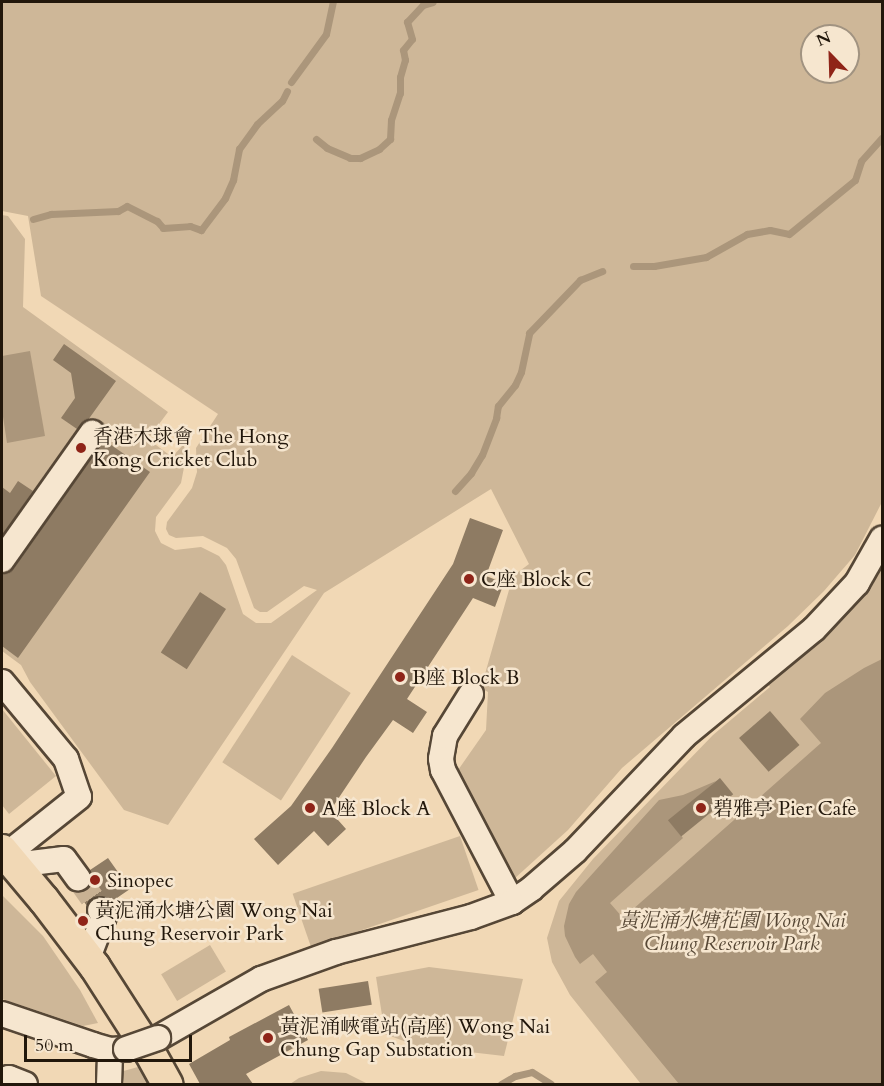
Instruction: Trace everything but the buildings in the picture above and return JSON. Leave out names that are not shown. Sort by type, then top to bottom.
[{"type":"main road","points":[[7,857],[88,958],[149,1051],[167,1084]]},
{"type":"street","points":[[2,560],[92,433]]},
{"type":"street","points":[[2,1014],[118,1049],[158,1038],[261,979],[314,958],[431,929],[509,896],[563,864],[684,736],[814,629],[857,582],[882,539]]},
{"type":"street","points":[[2,682],[66,759],[79,797],[7,857]]},
{"type":"street","points":[[471,694],[442,743],[441,759],[448,779],[509,896]]},
{"type":"street","points":[[7,857],[64,859],[78,878]]},
{"type":"street","points":[[88,958],[104,916],[100,910]]},
{"type":"street","points":[[108,1084],[118,1049]]},
{"type":"street","points":[[2,1080],[9,1078],[24,1084]]},
{"type":"green space","points":[[2,2],[882,2],[882,502],[855,555],[824,591],[788,626],[622,768],[568,830],[514,879],[456,773],[486,730],[488,692],[481,688],[513,576],[529,564],[491,489],[324,593],[168,825],[124,810],[30,682],[21,665],[2,651],[2,215],[8,216],[25,239],[23,307],[168,412],[148,439],[172,457],[184,444],[186,457],[181,483],[156,517],[155,531],[161,543],[175,550],[201,547],[219,556],[226,565],[243,614],[256,623],[271,623],[317,590],[304,586],[267,612],[260,612],[254,608],[236,559],[227,548],[203,536],[176,538],[169,535],[166,529],[167,522],[192,488],[197,472],[196,448],[218,414],[41,296],[28,216],[2,211]]},
{"type":"green space","name":"黃泥涌水塘花園 Wong Nai Chung Reservoir Park","points":[[882,549],[882,1084],[641,1084],[570,995],[552,962],[547,938],[559,901],[593,859],[713,735],[770,687],[762,677]]},
{"type":"green space","points":[[292,655],[351,693],[281,800],[222,762]]},
{"type":"green space","points":[[2,709],[56,776],[9,814],[2,805]]},
{"type":"green space","points":[[460,836],[479,890],[311,948],[293,894]]},
{"type":"green space","points":[[2,895],[43,936],[80,990],[98,1023],[83,1026],[2,999]]},
{"type":"green space","points":[[210,945],[226,972],[177,1001],[161,974]]},
{"type":"green space","points":[[429,967],[523,979],[504,1056],[417,1046],[385,1034],[376,977]]},
{"type":"green space","points":[[145,1065],[154,1084],[117,1084],[120,1072]]},
{"type":"green space","points":[[321,1071],[346,1073],[368,1084],[290,1084],[299,1078]]},
{"type":"shaded area","points":[[30,351],[45,436],[7,443],[2,410],[2,356]]},
{"type":"shaded area","name":"黃泥涌水塘花園 Wong Nai Chung Reservoir Park","points":[[882,659],[882,1084],[679,1084],[595,982],[607,972],[593,954],[580,964],[575,957],[565,936],[564,926],[569,904],[576,892],[659,800],[683,795],[716,781],[670,822],[683,838],[610,903],[623,918],[821,743],[800,719],[825,693]]},
{"type":"waterway","points":[[291,82],[326,34],[333,2]]},
{"type":"waterway","points":[[316,139],[327,148],[350,158],[360,158],[379,149],[390,139],[391,120],[400,93],[400,77],[405,60],[403,50],[412,39],[407,22],[423,5],[433,2]]},
{"type":"waterway","points":[[33,219],[51,214],[118,211],[127,206],[157,221],[163,228],[190,226],[201,230],[225,198],[233,180],[239,149],[257,124],[282,101],[287,91]]},
{"type":"waterway","points":[[633,266],[654,266],[706,257],[747,234],[770,230],[789,234],[855,180],[861,161],[882,138]]},
{"type":"waterway","points":[[455,491],[471,473],[482,455],[496,418],[498,406],[515,385],[521,372],[529,333],[580,280],[602,271]]},
{"type":"waterway","points":[[501,1084],[515,1076],[532,1072],[551,1084]]},
{"type":"tunnel","points":[[78,878],[100,910]]},
{"type":"place","name":"香港木球會 The Hong Kong Cricket Club","points":[[81,448]]},
{"type":"place","name":"C座 Block C","points":[[469,579]]},
{"type":"place","name":"B座 Block B","points":[[400,677]]},
{"type":"place","name":"A座 Block A","points":[[310,808]]},
{"type":"place","name":"碧雅亭 Pier Cafe","points":[[701,808]]},
{"type":"place","name":"Sinopec","points":[[95,880]]},
{"type":"place","name":"黃泥涌水塘公園 Wong Nai Chung Reservoir Park","points":[[83,921]]},
{"type":"place","name":"黃泥涌峽電站(高座) Wong Nai Chung Gap Substation","points":[[268,1038]]}]
